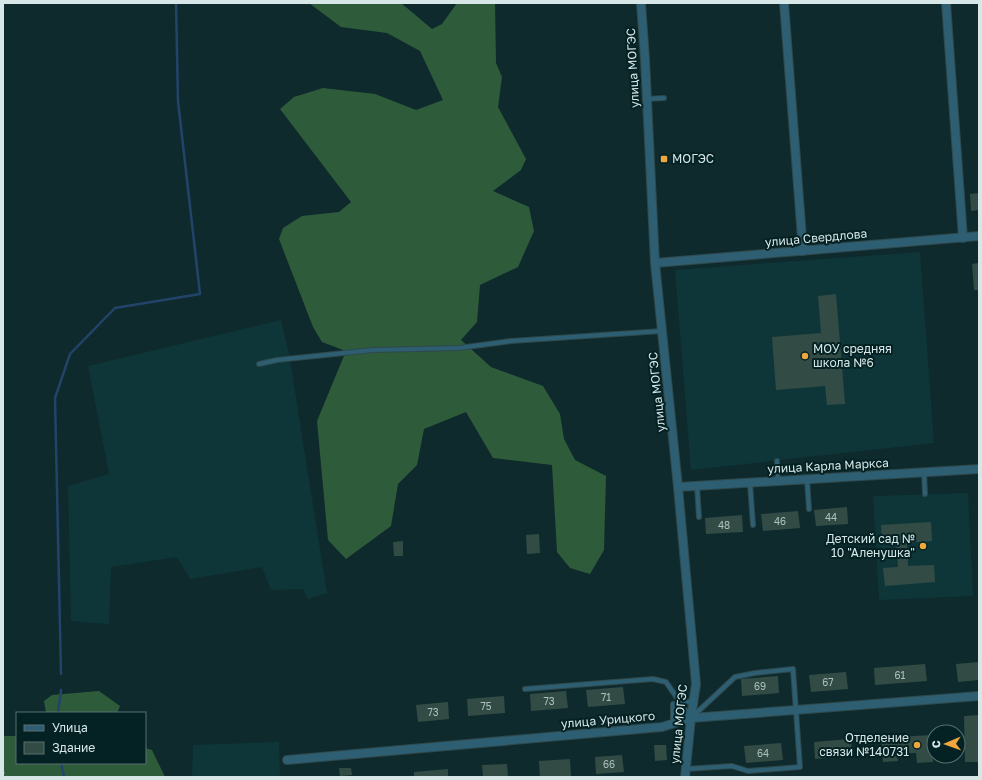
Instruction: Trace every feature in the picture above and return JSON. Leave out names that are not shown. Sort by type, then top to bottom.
[{"type":"street","name":"улица МОГЭС","points":[[641,3],[655,263],[696,684],[685,773]]},
{"type":"street","points":[[784,3],[803,251]]},
{"type":"street","points":[[946,3],[963,238]]},
{"type":"street","name":"улица Свердлова","points":[[655,263],[979,236]]},
{"type":"street","name":"улица Карла Маркса","points":[[678,487],[979,469]]},
{"type":"street","name":"улица Урицкого","points":[[287,760],[654,727],[691,718],[979,696]]},
{"type":"lane","points":[[647,100],[664,98]]},
{"type":"lane","points":[[259,364],[277,360],[373,350],[459,348],[510,341],[662,331]]},
{"type":"lane","points":[[777,461],[778,481]]},
{"type":"lane","points":[[924,472],[925,494]]},
{"type":"lane","points":[[808,479],[809,510]]},
{"type":"lane","points":[[750,483],[753,525]]},
{"type":"lane","points":[[697,486],[699,517]]},
{"type":"lane","points":[[525,689],[653,679],[666,682],[691,718],[735,677],[755,673],[793,669],[800,767],[748,771],[732,766],[685,773]]},
{"type":"lane","points":[[674,723],[673,704],[693,701]]},
{"type":"path","points":[[3,770],[7,777]]},
{"type":"shaded area","name":"МОУ средняя школа №6","points":[[920,252],[934,443],[691,470],[675,270]]},
{"type":"shaded area","points":[[281,320],[289,354],[327,593],[308,599],[303,589],[271,590],[262,567],[190,579],[177,557],[111,567],[109,624],[71,621],[68,486],[109,474],[88,366]]},
{"type":"shaded area","name":"Детский сад № 10 \"Аленушка\"","points":[[968,493],[973,596],[879,600],[873,496]]},
{"type":"shaded area","points":[[279,742],[280,777],[192,777],[193,745]]},
{"type":"green space","points":[[309,3],[401,3],[432,29],[442,24],[457,3],[495,3],[496,63],[502,77],[498,107],[526,159],[521,170],[493,191],[529,207],[534,231],[518,267],[480,285],[477,322],[461,340],[491,367],[543,386],[560,414],[564,439],[575,460],[606,476],[604,550],[590,574],[570,568],[557,552],[552,465],[493,458],[466,412],[424,429],[417,465],[398,484],[391,526],[346,559],[328,540],[317,421],[346,351],[322,342],[313,327],[279,239],[283,228],[302,216],[339,212],[351,202],[280,109],[294,97],[323,88],[375,94],[416,110],[443,100],[420,51],[387,33],[341,27]]},
{"type":"green space","points":[[99,691],[120,706],[117,712],[46,712],[44,701],[52,695]]},
{"type":"green space","points":[[3,736],[16,736],[16,764],[146,764],[146,748],[152,750],[165,777],[3,777]]},
{"type":"building","points":[[979,193],[979,210],[971,211],[970,194]]},
{"type":"building","points":[[979,263],[979,290],[974,290],[972,264]]},
{"type":"building","points":[[836,294],[845,404],[827,405],[825,386],[776,390],[772,337],[821,333],[818,296]]},
{"type":"building","points":[[847,507],[848,524],[816,526],[814,510]]},
{"type":"building","points":[[798,511],[800,528],[763,531],[761,514]]},
{"type":"building","points":[[742,515],[743,532],[706,534],[705,518]]},
{"type":"building","points":[[931,522],[932,541],[907,543],[908,566],[934,565],[935,582],[885,586],[883,568],[898,567],[896,543],[882,544],[881,525]]},
{"type":"building","points":[[539,534],[540,553],[527,554],[526,535]]},
{"type":"building","points":[[403,541],[403,556],[394,556],[393,542]]},
{"type":"building","points":[[979,662],[979,680],[958,682],[956,664]]},
{"type":"building","points":[[925,664],[927,681],[875,685],[874,668]]},
{"type":"building","points":[[846,672],[848,689],[811,692],[809,675]]},
{"type":"building","points":[[778,676],[779,693],[742,696],[741,679]]},
{"type":"building","points":[[623,687],[625,704],[588,707],[586,690]]},
{"type":"building","points":[[566,691],[568,708],[531,711],[530,694]]},
{"type":"building","points":[[504,696],[505,713],[468,716],[467,699]]},
{"type":"building","points":[[448,702],[449,719],[418,722],[416,705]]},
{"type":"building","points":[[979,715],[979,762],[966,762],[966,724],[964,724],[964,716]]},
{"type":"building","points":[[926,735],[926,762],[917,763],[916,753],[897,754],[898,761],[883,762],[881,738]]},
{"type":"building","points":[[851,739],[852,756],[815,759],[814,742]]},
{"type":"building","points":[[781,743],[783,760],[746,763],[744,746]]},
{"type":"building","points":[[654,745],[666,745],[667,760],[655,761]]},
{"type":"building","points":[[622,755],[624,772],[596,774],[595,757]]},
{"type":"building","points":[[570,759],[571,776],[540,777],[539,761]]},
{"type":"building","points":[[507,764],[508,777],[483,777],[482,765]]},
{"type":"building","points":[[339,768],[351,768],[352,775],[340,776]]},
{"type":"building","points":[[448,769],[448,777],[414,777],[414,772]]},
{"type":"waterway","points":[[61,674],[55,398],[70,354],[115,308],[200,294],[178,101],[176,3]]},
{"type":"waterway","points":[[58,712],[61,690]]},
{"type":"waterway","points":[[61,764],[64,777]]},
{"type":"place","name":"МОГЭС","points":[[664,159]]},
{"type":"place","name":"МОУ средняя школа №6","points":[[805,356]]},
{"type":"place","name":"Детский сад № 10 \"Аленушка\"","points":[[923,546]]},
{"type":"place","name":"Отделение связи №140731","points":[[917,745]]}]
